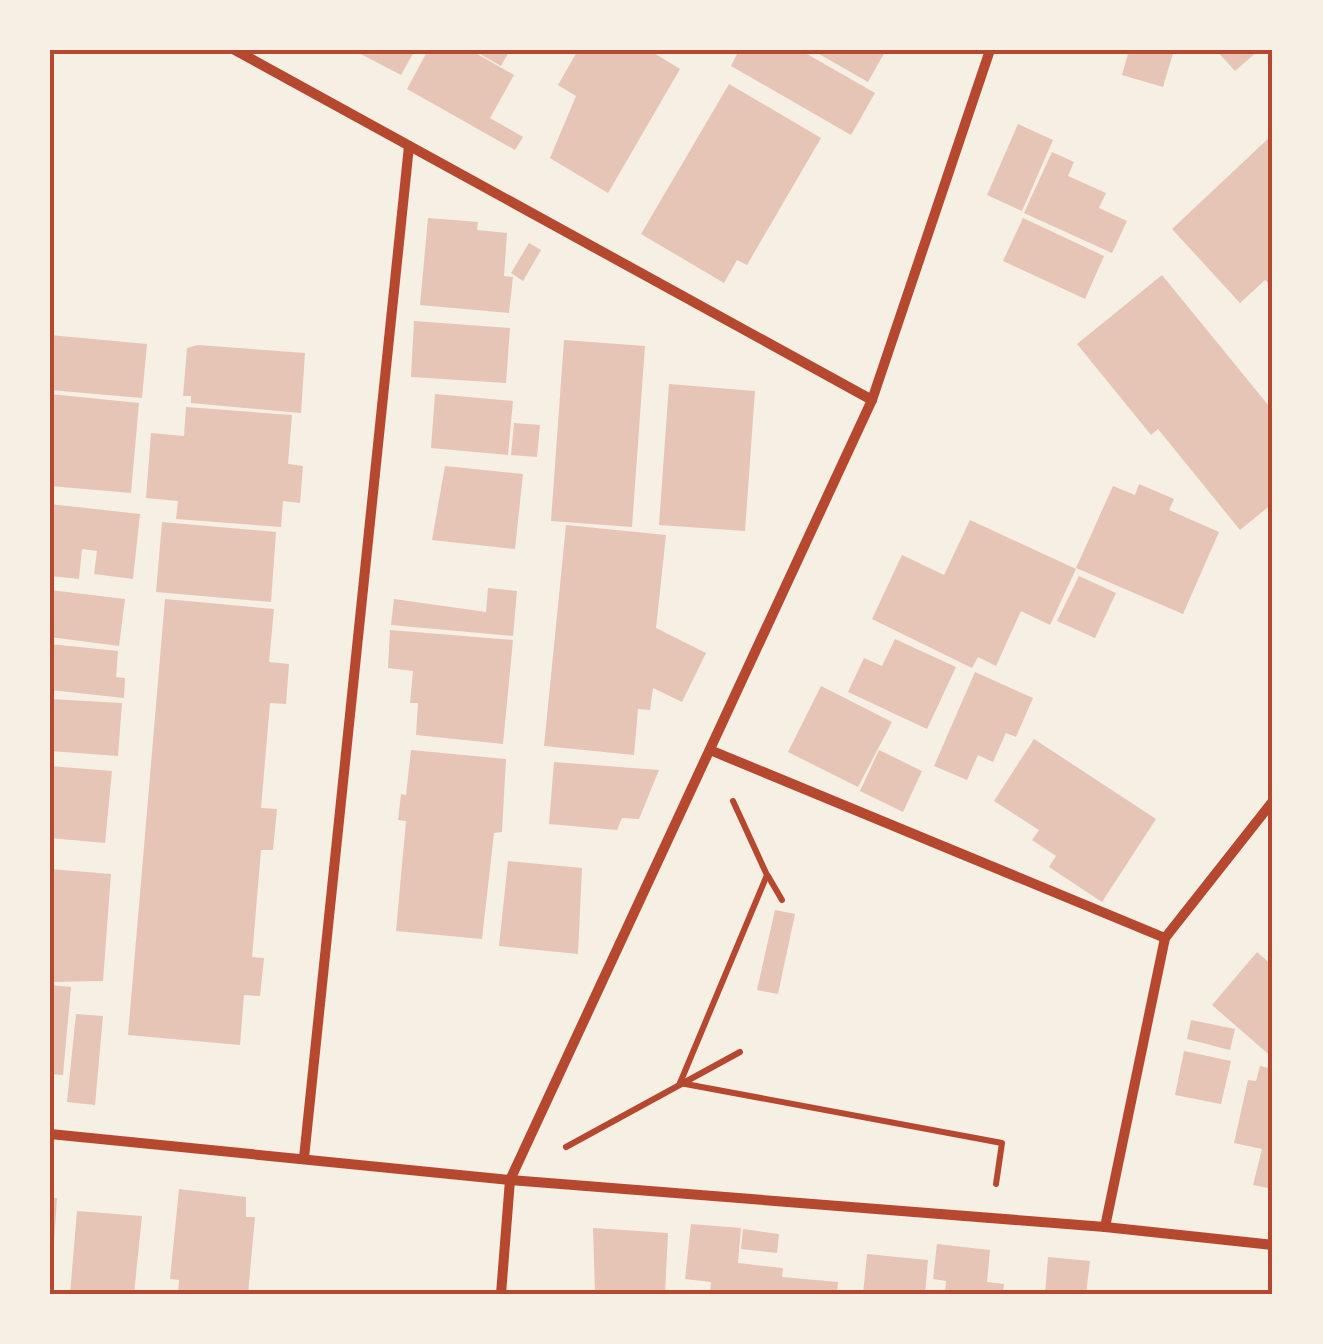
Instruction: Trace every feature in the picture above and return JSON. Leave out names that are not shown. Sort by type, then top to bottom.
[{"type":"street","points":[[235,50],[872,400]]},
{"type":"street","points":[[501,1294],[510,1179],[872,400],[990,50]]},
{"type":"street","points":[[304,1158],[409,146]]},
{"type":"street","points":[[710,750],[1165,938]]},
{"type":"street","points":[[1105,1227],[1165,938],[1273,800]]},
{"type":"street","points":[[50,1134],[510,1179],[1105,1227],[1273,1245]]},
{"type":"path","points":[[710,750],[782,900]]},
{"type":"path","points":[[680,1083],[767,875]]},
{"type":"path","points":[[510,1179],[740,1052]]},
{"type":"path","points":[[680,1083],[1002,1142],[992,1218]]},
{"type":"building","points":[[353,50],[415,50],[401,75]]},
{"type":"building","points":[[428,50],[470,50],[514,75],[490,118],[523,137],[515,150],[407,89]]},
{"type":"building","points":[[473,50],[510,50],[501,66]]},
{"type":"building","points":[[578,50],[649,50],[680,69],[608,193],[550,158],[576,96],[558,85]]},
{"type":"building","points":[[739,50],[800,50],[875,93],[851,135],[731,66]]},
{"type":"building","points":[[812,50],[886,50],[868,82]]},
{"type":"building","points":[[1119,50],[1174,50],[1163,87],[1122,75],[1128,54]]},
{"type":"building","points":[[1216,50],[1259,50],[1235,71]]},
{"type":"building","points":[[729,84],[821,138],[747,265],[737,260],[724,283],[641,234]]},
{"type":"building","points":[[1018,124],[1053,140],[1022,211],[987,195]]},
{"type":"building","points":[[1273,134],[1273,288],[1265,280],[1240,303],[1172,229]]},
{"type":"building","points":[[1052,152],[1074,162],[1068,176],[1106,193],[1099,208],[1127,221],[1112,253],[1024,213]]},
{"type":"building","points":[[428,218],[478,222],[477,230],[507,233],[504,276],[513,277],[509,313],[420,305]]},
{"type":"building","points":[[1023,218],[1104,256],[1085,299],[1003,261]]},
{"type":"building","points":[[529,243],[541,250],[523,281],[511,273]]},
{"type":"building","points":[[1162,275],[1273,411],[1273,503],[1240,530],[1158,429],[1151,435],[1077,344]]},
{"type":"building","points":[[414,321],[510,328],[506,383],[411,377]]},
{"type":"building","points":[[50,335],[147,344],[142,398],[50,390]]},
{"type":"building","points":[[564,340],[645,346],[632,527],[551,521]]},
{"type":"building","points":[[198,345],[305,353],[301,413],[191,403],[191,396],[183,396],[187,348]]},
{"type":"building","points":[[669,384],[755,391],[745,531],[659,525]]},
{"type":"building","points":[[50,394],[139,403],[131,493],[50,486]]},
{"type":"building","points":[[435,394],[513,401],[508,455],[431,448]]},
{"type":"building","points":[[186,407],[292,415],[288,464],[303,466],[300,503],[283,501],[281,527],[176,519],[178,501],[146,498],[151,433],[184,436]]},
{"type":"building","points":[[514,423],[540,425],[537,457],[511,455]]},
{"type":"building","points":[[445,466],[523,474],[515,549],[432,540]]},
{"type":"building","points":[[1139,484],[1174,499],[1169,510],[1219,532],[1183,614],[1076,568],[1113,486],[1135,495]]},
{"type":"building","points":[[50,504],[140,514],[133,579],[94,574],[97,551],[82,549],[79,579],[50,576]]},
{"type":"building","points":[[970,520],[1076,569],[1050,625],[1021,611],[996,666],[978,657],[972,668],[872,619],[902,555],[944,575]]},
{"type":"building","points":[[162,522],[276,532],[271,602],[156,592]]},
{"type":"building","points":[[566,525],[666,535],[656,628],[706,653],[682,702],[653,688],[650,710],[638,709],[634,755],[544,746]]},
{"type":"building","points":[[1079,576],[1116,593],[1095,638],[1057,621]]},
{"type":"building","points":[[488,588],[517,591],[513,636],[391,625],[394,599],[486,612]]},
{"type":"building","points":[[50,590],[125,599],[119,646],[50,637]]},
{"type":"building","points":[[165,599],[274,609],[269,662],[289,664],[286,704],[270,703],[261,808],[277,809],[273,850],[261,850],[252,957],[264,958],[260,996],[244,995],[240,1045],[128,1035]]},
{"type":"building","points":[[390,630],[513,640],[503,744],[416,735],[418,703],[410,703],[413,671],[388,668]]},
{"type":"building","points":[[895,639],[956,667],[927,729],[848,692],[864,658],[882,666]]},
{"type":"building","points":[[50,644],[118,651],[116,677],[125,678],[124,698],[50,690]]},
{"type":"building","points":[[975,672],[1033,698],[1016,737],[1006,733],[993,762],[978,755],[967,780],[934,766]]},
{"type":"building","points":[[821,686],[892,722],[858,787],[788,752]]},
{"type":"building","points":[[50,699],[122,703],[118,756],[50,751]]},
{"type":"building","points":[[1034,739],[1156,819],[1102,902],[1049,867],[1056,856],[1032,840],[1039,830],[994,801]]},
{"type":"building","points":[[411,750],[506,759],[502,832],[494,833],[482,939],[396,931],[406,821],[398,820],[401,794],[406,795]]},
{"type":"building","points":[[879,750],[922,771],[903,812],[860,791]]},
{"type":"building","points":[[554,762],[659,770],[639,819],[622,818],[617,830],[549,824]]},
{"type":"building","points":[[50,766],[112,771],[105,843],[50,838]]},
{"type":"building","points":[[508,861],[582,868],[578,954],[499,946]]},
{"type":"building","points":[[50,869],[111,874],[103,981],[50,982]]},
{"type":"building","points":[[775,910],[795,914],[778,994],[757,990]]},
{"type":"building","points":[[1257,952],[1273,966],[1273,1058],[1212,1005]]},
{"type":"building","points":[[50,985],[71,987],[63,1075],[50,1074]]},
{"type":"building","points":[[76,1014],[103,1016],[95,1105],[67,1102]]},
{"type":"building","points":[[1191,1020],[1235,1029],[1230,1050],[1187,1039]]},
{"type":"building","points":[[1184,1051],[1231,1061],[1221,1104],[1175,1095]]},
{"type":"building","points":[[1260,1066],[1273,1069],[1273,1189],[1253,1185],[1262,1149],[1234,1143],[1248,1080],[1256,1081]]},
{"type":"building","points":[[179,1189],[246,1197],[246,1217],[255,1217],[248,1294],[178,1294],[179,1280],[170,1279]]},
{"type":"building","points":[[50,1198],[57,1198],[53,1258],[50,1258]]},
{"type":"building","points":[[77,1211],[142,1216],[134,1294],[70,1294]]},
{"type":"building","points":[[691,1224],[741,1228],[738,1263],[783,1268],[782,1277],[838,1282],[837,1294],[710,1294],[711,1282],[685,1279]]},
{"type":"building","points":[[593,1228],[668,1233],[665,1294],[595,1294]]},
{"type":"building","points":[[743,1229],[779,1234],[777,1253],[741,1249]]},
{"type":"building","points":[[937,1244],[990,1250],[987,1282],[1004,1284],[1003,1294],[945,1294],[946,1281],[933,1279]]},
{"type":"building","points":[[867,1254],[928,1260],[925,1294],[863,1294]]},
{"type":"building","points":[[1048,1257],[1090,1261],[1086,1294],[1045,1294]]}]
